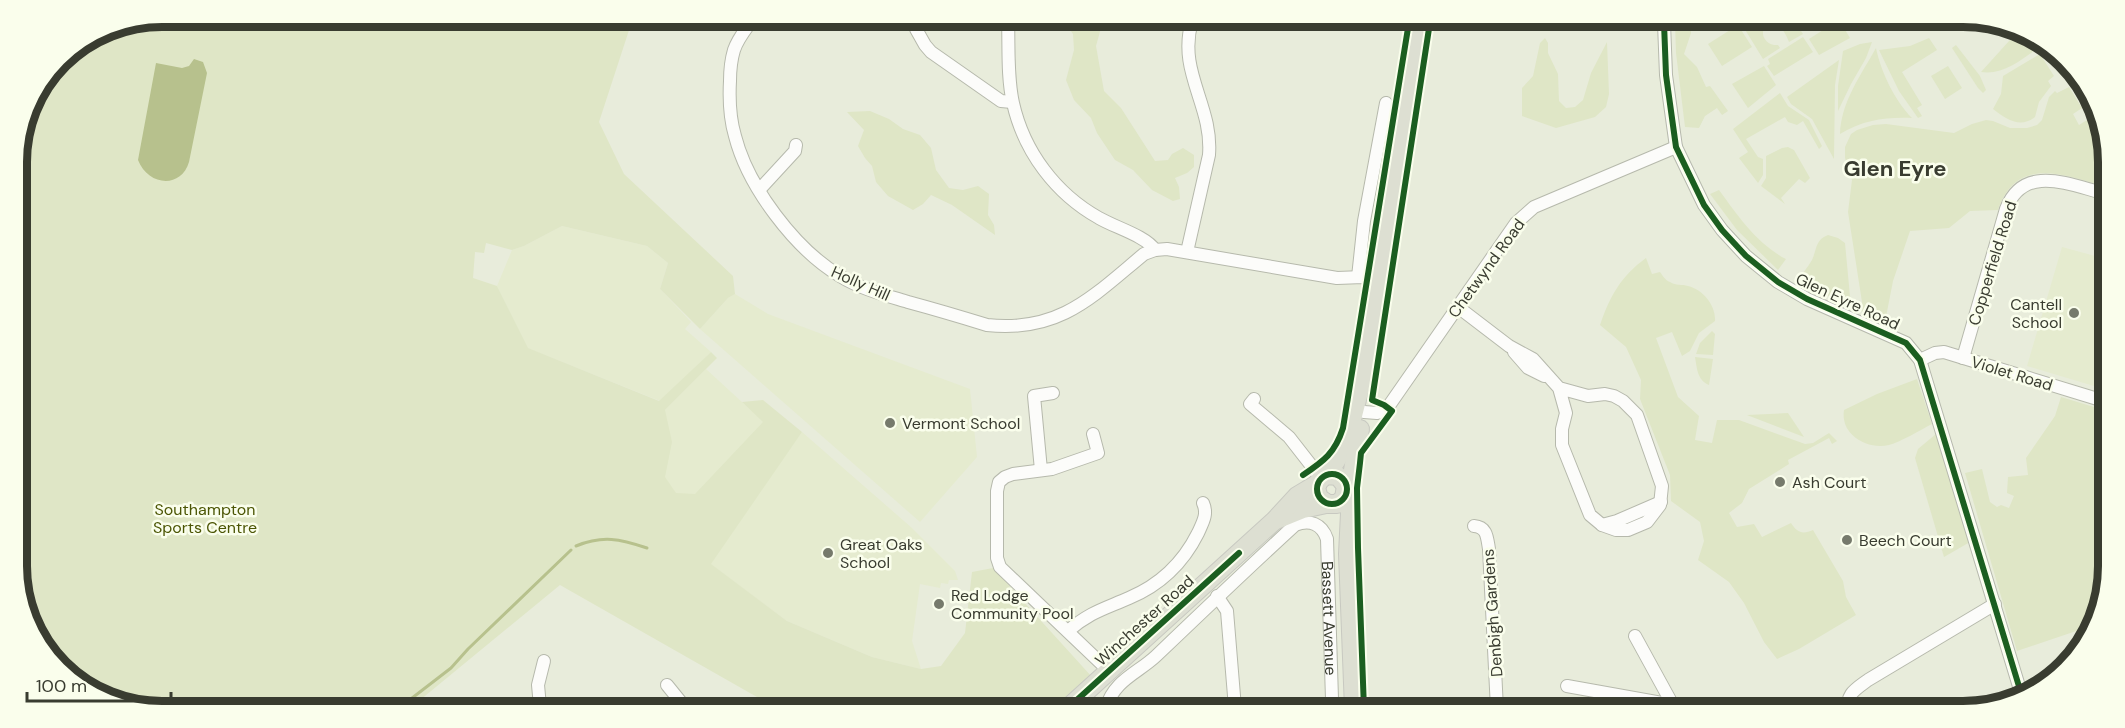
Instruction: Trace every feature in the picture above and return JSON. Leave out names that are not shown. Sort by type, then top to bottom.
[{"type":"main road","name":"Bassett Avenue","points":[[1321,479],[1346,443],[1365,364],[1418,27]]},
{"type":"main road","name":"Bassett Avenue","points":[[1354,701],[1348,554],[1350,513],[1347,492],[1351,482],[1364,412],[1365,364]]},
{"type":"main road","points":[[1334,474],[1342,478],[1347,492],[1337,504],[1327,504],[1318,498],[1321,479],[1334,474]]},
{"type":"main road","name":"Winchester Road","points":[[1075,701],[1274,521],[1297,496],[1321,479]]},
{"type":"main road","name":"Bassett Avenue","points":[[1327,504],[1336,520],[1348,554]]},
{"type":"main road","name":"Winchester Road","points":[[1274,521],[1303,509],[1327,504]]},
{"type":"street","name":"Holly Hill","points":[[747,27],[733,52],[730,69],[730,100],[734,134],[739,150],[774,213],[791,234],[824,266],[841,277],[875,292],[987,325],[1001,326],[1053,319],[1069,312],[1085,303],[1144,254],[1155,250]]},
{"type":"street","points":[[1008,27],[1012,102],[1019,124],[1038,162],[1064,194],[1099,218],[1149,243],[1155,250],[1187,252],[1337,278],[1378,279]]},
{"type":"street","points":[[1187,252],[1209,155],[1210,141],[1208,122],[1189,62],[1188,48],[1191,27]]},
{"type":"street","name":"Glen Eyre Road","points":[[1664,27],[1666,75],[1676,147],[1704,205],[1722,230],[1746,256],[1778,282],[1792,291],[1906,343],[1920,360],[2020,689]]},
{"type":"street","points":[[916,29],[931,52],[1000,101],[1012,102]]},
{"type":"street","points":[[1358,277],[1364,221],[1386,103]]},
{"type":"street","points":[[760,189],[795,151],[796,145]]},
{"type":"street","name":"Chetwynd Road","points":[[1364,412],[1377,413],[1386,410],[1524,214],[1534,207],[1676,147]]},
{"type":"street","name":"Copperfield Road","points":[[1963,358],[2010,199],[2025,185],[2045,179],[2098,192]]},
{"type":"street","points":[[1458,307],[1509,346],[1533,359],[1559,388],[1588,396],[1605,394],[1623,401],[1637,415],[1661,478],[1661,502],[1602,525],[1590,515],[1562,445],[1562,429],[1566,413],[1559,388]]},
{"type":"street","name":"Violet Road","points":[[1920,360],[1939,352],[2098,399]]},
{"type":"street","points":[[1041,471],[1034,396],[1053,393]]},
{"type":"street","points":[[1566,413],[1588,396]]},
{"type":"street","points":[[1250,404],[1289,438],[1321,479]]},
{"type":"street","points":[[1093,434],[1098,453],[1052,469],[1013,474],[999,482],[997,558],[1000,567],[1108,670]]},
{"type":"street","points":[[1068,631],[1084,617],[1131,598],[1148,588],[1177,566],[1190,548],[1206,515],[1203,503]]},
{"type":"street","name":"Winchester Road","points":[[1109,701],[1113,692],[1128,675],[1148,663],[1295,525],[1302,522],[1314,523]]},
{"type":"street","name":"Bassett Avenue","points":[[1314,523],[1325,532],[1327,539],[1332,701]]},
{"type":"street","name":"Denbigh Gardens","points":[[1474,526],[1485,530],[1489,549],[1497,701]]},
{"type":"street","points":[[1217,596],[1227,610],[1234,701]]},
{"type":"street","points":[[1848,701],[1851,693],[1868,680],[1995,604]]},
{"type":"street","points":[[1635,636],[1670,701]]},
{"type":"street","name":"Winchester Road","points":[[1144,638],[1158,654]]},
{"type":"street","points":[[540,701],[538,685],[544,661]]},
{"type":"street","points":[[667,685],[680,701]]},
{"type":"street","points":[[1567,686],[1640,701]]},
{"type":"shaded area","points":[[194,59],[203,62],[207,73],[189,162],[179,177],[164,181],[156,179],[143,169],[138,160],[156,63],[182,68],[189,66]]},
{"type":"shaded area","points":[[562,226],[647,246],[668,263],[660,289],[691,322],[685,329],[711,352],[660,401],[527,348],[497,286],[512,250]]},
{"type":"shaded area","name":"Cantell School","points":[[2062,247],[2098,257],[2098,387],[2027,366]]},
{"type":"shaded area","name":"Vermont School","points":[[735,294],[768,314],[970,389],[977,457],[920,522],[700,329],[728,298]]},
{"type":"shaded area","name":"Great Oaks School","points":[[706,369],[791,447],[802,432],[912,528],[955,571],[958,580],[949,580],[948,584],[941,583],[940,588],[920,584],[912,641],[921,669],[872,657],[787,621],[645,516],[665,410]]},
{"type":"green space","name":"Southampton Sports Centre","points":[[630,27],[599,122],[624,174],[733,276],[735,294],[728,298],[700,329],[660,289],[668,263],[647,246],[562,226],[512,250],[486,243],[484,253],[475,252],[473,278],[497,286],[528,348],[659,401],[711,352],[717,358],[665,410],[672,442],[665,477],[676,493],[695,494],[763,422],[742,402],[763,400],[802,432],[711,564],[787,621],[872,657],[921,669],[941,666],[965,633],[972,572],[993,568],[1092,677],[1066,701],[764,701],[560,585],[419,701],[144,700],[110,691],[94,683],[60,655],[41,626],[34,610],[28,584],[27,153],[37,110],[45,94],[66,66],[94,45],[110,37],[144,28]]},
{"type":"green space","points":[[1068,27],[1102,27],[1096,46],[1104,91],[1121,108],[1155,161],[1168,160],[1172,154],[1183,148],[1194,155],[1194,167],[1175,178],[1179,187],[1180,199],[1173,201],[1152,190],[1133,170],[1115,160],[1097,133],[1091,118],[1074,100],[1066,80],[1074,50],[1073,34]]},
{"type":"green space","points":[[1675,27],[1690,27],[1691,33],[1684,54],[1697,67],[1706,87],[1710,86],[1728,111],[1722,115],[1717,108],[1705,116],[1699,128],[1685,127]]},
{"type":"green space","points":[[1735,27],[1739,27],[1752,47],[1722,66],[1708,44]]},
{"type":"green space","points":[[1743,27],[1764,27],[1763,34],[1766,41],[1780,48],[1763,59]]},
{"type":"green space","points":[[1779,27],[1799,27],[1803,34],[1789,42]]},
{"type":"green space","points":[[1828,27],[1843,27],[1850,38],[1819,55],[1809,39]]},
{"type":"green space","points":[[2013,36],[2030,45],[2034,51],[2003,70],[1981,72]]},
{"type":"green space","points":[[1803,37],[1813,52],[1774,76],[1767,66],[1770,64],[1768,59]]},
{"type":"green space","points":[[1545,38],[1548,43],[1548,53],[1558,74],[1559,101],[1566,108],[1575,107],[1583,100],[1591,73],[1607,42],[1609,94],[1606,107],[1595,117],[1556,128],[1522,116],[1522,88],[1533,76],[1540,43]]},
{"type":"green space","points":[[1929,38],[1937,50],[1902,72],[1922,105],[1917,108],[1922,116],[1918,118],[1899,91],[1879,50],[1910,46]]},
{"type":"green space","points":[[1872,42],[1838,111],[1838,86],[1843,51]]},
{"type":"green space","points":[[1956,45],[1980,76],[1986,90],[1983,93],[1952,48]]},
{"type":"green space","points":[[1876,48],[1881,67],[1890,86],[1912,118],[1875,120],[1857,125],[1840,134],[1848,100]]},
{"type":"green space","points":[[2040,54],[2054,76],[2048,81],[2051,86],[2039,102],[2035,117],[2024,122],[2008,119],[1993,109],[2001,94],[2003,76]]},
{"type":"green space","points":[[1839,60],[1835,85],[1834,159],[1812,119],[1791,104],[1787,97]]},
{"type":"green space","points":[[1764,66],[1776,85],[1748,108],[1732,84]]},
{"type":"green space","points":[[1948,66],[1962,88],[1945,99],[1931,76]]},
{"type":"green space","points":[[2069,87],[2082,108],[2073,114],[2079,125],[2090,118],[2097,144],[2098,184],[2059,175],[2044,173],[2030,175],[2017,181],[2006,192],[1998,210],[1970,211],[1949,228],[1910,231],[1893,281],[1885,322],[1861,311],[1862,302],[1848,212],[1852,180],[1845,158],[1845,147],[1851,134],[1873,125],[1886,124],[1954,133],[1986,120],[2010,128],[2027,128],[2037,125],[2042,120],[2049,97],[2055,91],[2057,93]]},
{"type":"green space","points":[[1780,93],[1788,106],[1809,120],[1822,146],[1819,149],[1803,121],[1797,125],[1788,122],[1785,117],[1746,139],[1758,157],[1763,159],[1763,175],[1758,183],[1739,158],[1748,152],[1733,129]]},
{"type":"green space","points":[[870,111],[889,119],[903,129],[920,135],[931,148],[936,170],[949,188],[963,190],[978,186],[989,194],[988,215],[994,225],[995,235],[952,205],[931,195],[913,210],[888,196],[876,182],[872,166],[858,146],[864,130],[847,112]]},
{"type":"green space","points":[[1788,147],[1794,150],[1810,178],[1805,183],[1799,179],[1781,198],[1785,204],[1761,186],[1766,178],[1766,156]]},
{"type":"green space","points":[[1719,190],[1757,237],[1786,259],[1778,270],[1737,230],[1710,194]]},
{"type":"green space","points":[[1828,235],[1845,243],[1851,307],[1797,281],[1812,260],[1819,242]]},
{"type":"green space","points":[[1646,258],[1652,274],[1660,272],[1672,283],[1699,291],[1708,299],[1715,315],[1715,321],[1699,333],[1690,351],[1682,356],[1672,332],[1656,338],[1678,397],[1699,416],[1695,440],[1712,443],[1717,420],[1739,420],[1805,444],[1813,443],[1829,433],[1837,441],[1832,444],[1829,438],[1788,460],[1789,464],[1749,489],[1742,503],[1729,513],[1737,527],[1754,524],[1762,537],[1791,523],[1800,532],[1813,530],[1843,581],[1846,597],[1856,615],[1799,649],[1777,659],[1764,642],[1744,603],[1729,582],[1698,560],[1704,541],[1700,522],[1671,501],[1670,475],[1640,399],[1641,380],[1626,347],[1600,325],[1617,287]]},
{"type":"green space","points":[[1712,331],[1715,334],[1713,355],[1696,354],[1700,343]]},
{"type":"green space","points":[[1695,357],[1713,359],[1709,385],[1700,377]]},
{"type":"green space","points":[[1917,379],[1932,424],[1905,439],[1880,446],[1864,442],[1850,433],[1844,419],[1844,410],[1877,394]]},
{"type":"green space","points":[[2061,397],[2098,408],[2097,584],[2088,618],[2083,629],[2017,651],[1965,473],[1982,469],[1990,502],[1997,507],[2001,505],[2009,508],[2014,496],[2007,493],[2008,477],[2028,475],[2026,458],[2055,416]]},
{"type":"green space","points":[[1788,413],[1804,437],[1747,415]]},
{"type":"green space","points":[[1936,434],[1970,542],[1944,557],[1915,458],[1918,449]]},
{"type":"waterway","points":[[576,546],[603,539],[628,542],[647,548]]},
{"type":"waterway","points":[[408,701],[451,668],[571,550]]},
{"type":"cycle path","points":[[1303,475],[1328,456],[1343,428],[1408,27]]},
{"type":"cycle path","points":[[1364,701],[1357,488],[1361,453],[1392,411],[1372,400],[1429,27]]},
{"type":"cycle path","points":[[1664,27],[1666,75],[1676,147],[1704,205],[1722,230],[1746,256],[1778,282],[1807,299],[1906,343],[1920,360],[2020,689]]},
{"type":"cycle path","points":[[1332,474],[1343,478],[1347,489],[1343,500],[1332,504],[1321,500],[1317,489],[1321,478],[1332,474]]},
{"type":"cycle path","points":[[1076,701],[1239,553]]},
{"type":"place","name":"Cantell School","points":[[2074,313]]},
{"type":"place","name":"Vermont School","points":[[890,423]]},
{"type":"place","name":"Ash Court","points":[[1780,482]]},
{"type":"place","name":"Beech Court","points":[[1847,540]]},
{"type":"place","name":"Great Oaks School","points":[[828,553]]},
{"type":"place","name":"Red Lodge Community Pool","points":[[939,604]]},
{"type":"district","name":"Glen Eyre","points":[[1895,168]]}]
